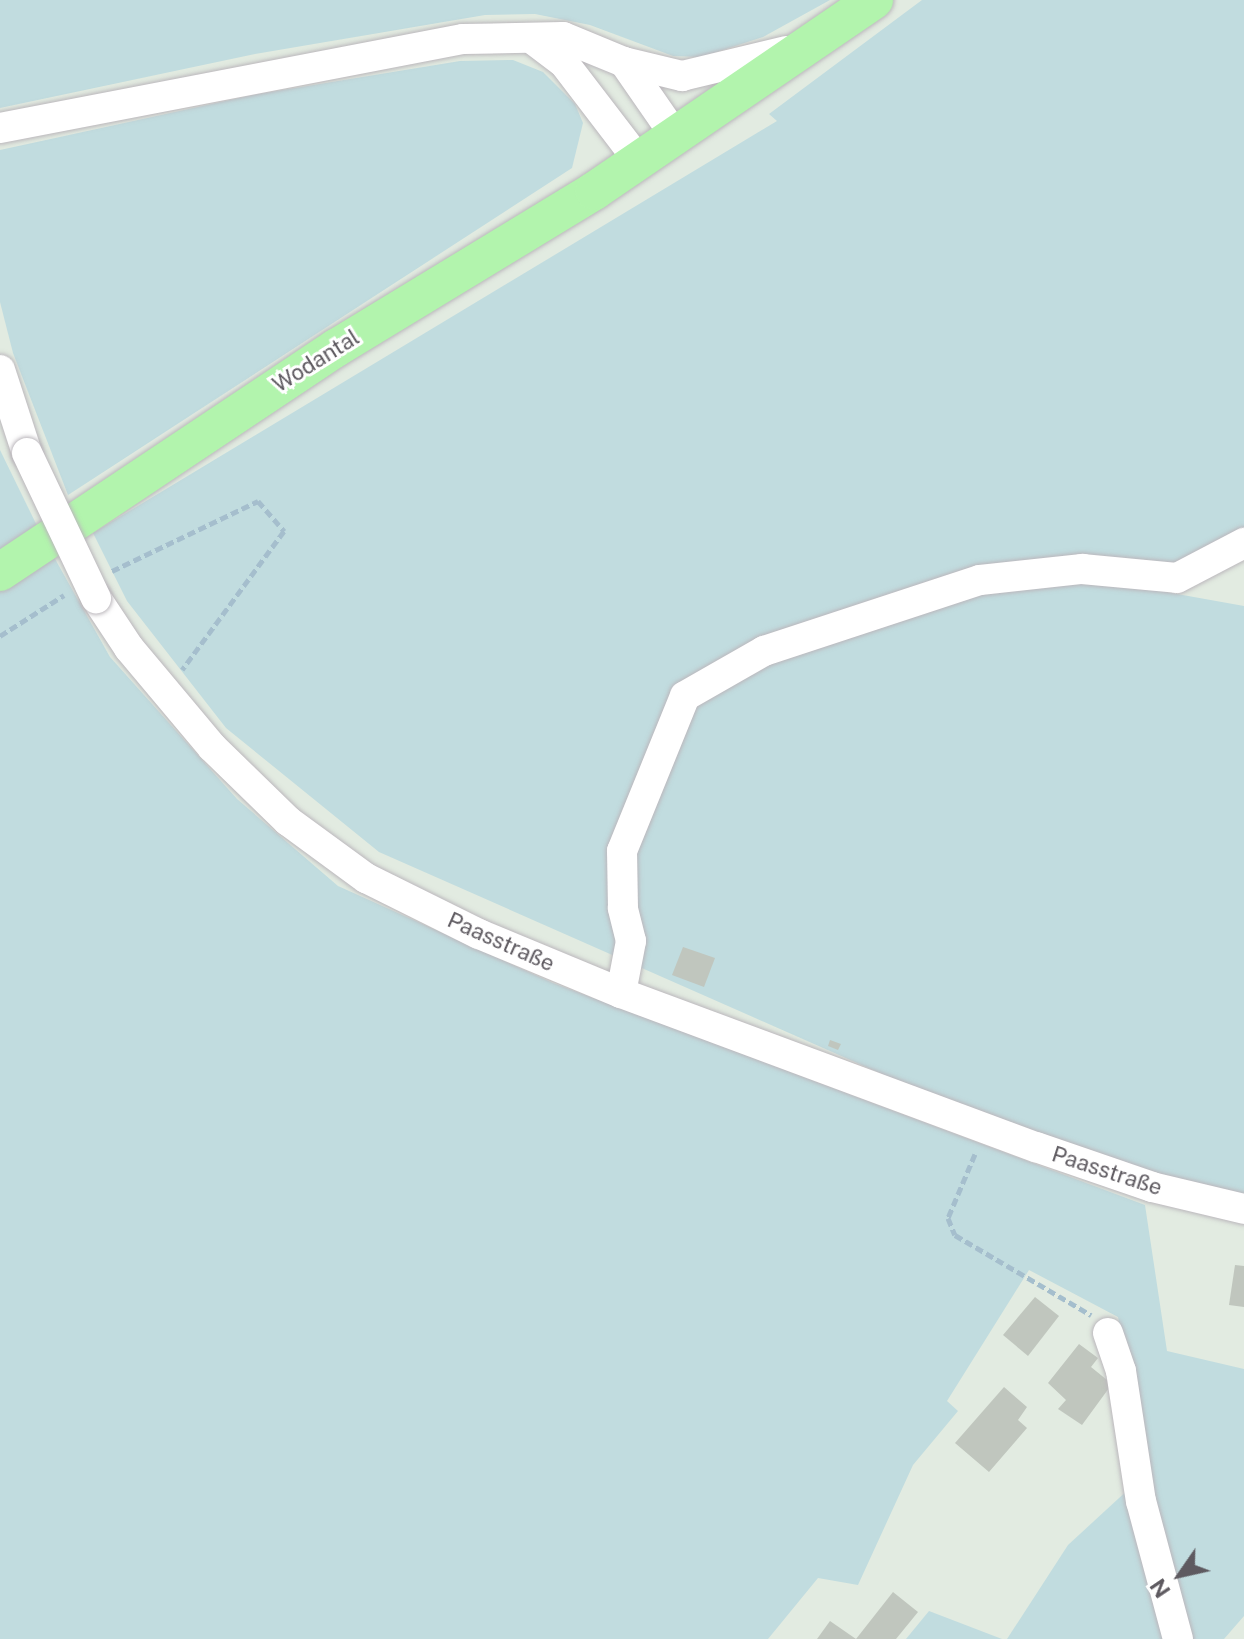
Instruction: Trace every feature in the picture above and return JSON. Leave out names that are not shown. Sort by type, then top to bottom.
[{"type":"main road","name":"Wodantal","points":[[0,572],[336,348],[676,137],[874,0]]},
{"type":"street","name":"Wodantal","points":[[0,128],[463,39],[535,41],[563,37],[624,62],[692,75],[811,44]]},
{"type":"street","points":[[535,41],[564,63],[639,161]]},
{"type":"street","points":[[624,62],[676,137]]},
{"type":"street","name":"Paasstraße","points":[[0,370],[27,453],[89,589],[165,694],[288,821],[366,878],[479,934],[621,993],[985,1129],[1152,1187],[1244,1209]]},
{"type":"street","points":[[621,993],[631,941],[623,908],[622,851],[685,696],[764,651],[980,580],[1082,569],[1177,578],[1244,543]]},
{"type":"street","points":[[1108,1333],[1121,1371],[1141,1501],[1178,1639]]},
{"type":"path","points":[[0,636],[35,609],[89,589],[258,501],[284,531],[165,694]]},
{"type":"path","points":[[985,1129],[948,1218],[955,1235],[1067,1297],[1108,1333]]},
{"type":"shaded area","points":[[0,0],[830,0],[763,37],[701,57],[673,56],[590,25],[535,14],[485,15],[255,54],[0,108]]},
{"type":"shaded area","points":[[922,0],[1244,0],[1244,536],[1166,592],[1244,606],[1244,1202],[1009,1130],[379,852],[226,728],[127,601],[93,533],[777,121],[769,114]]},
{"type":"shaded area","points":[[513,60],[543,72],[575,104],[583,123],[572,168],[68,495],[13,353],[0,302],[0,150],[253,95],[460,61]]},
{"type":"shaded area","points":[[0,450],[41,534],[0,561]]},
{"type":"shaded area","points":[[50,550],[110,657],[237,799],[338,886],[553,983],[1145,1205],[1167,1351],[1244,1369],[1244,1616],[1224,1639],[1184,1639],[1118,1317],[1029,1270],[947,1401],[958,1411],[913,1465],[858,1585],[818,1578],[768,1639],[0,1639],[0,585]]},
{"type":"shaded area","points":[[1131,1487],[1172,1639],[1007,1639],[1068,1545]]},
{"type":"shaded area","points":[[929,1611],[1002,1639],[906,1639]]},
{"type":"building","points":[[683,947],[715,958],[704,987],[672,975]]},
{"type":"building","points":[[830,1040],[841,1044],[838,1050],[828,1046]]},
{"type":"building","points":[[1235,1265],[1244,1266],[1244,1307],[1229,1305]]},
{"type":"building","points":[[1035,1297],[1059,1316],[1028,1356],[1003,1335]]},
{"type":"building","points":[[1079,1344],[1098,1358],[1091,1367],[1112,1384],[1082,1425],[1058,1409],[1066,1400],[1048,1383]]},
{"type":"building","points":[[1004,1387],[1027,1407],[1018,1420],[1027,1428],[989,1472],[955,1443]]},
{"type":"building","points":[[893,1592],[918,1612],[896,1639],[856,1639]]},
{"type":"building","points":[[830,1621],[856,1639],[817,1639]]}]
